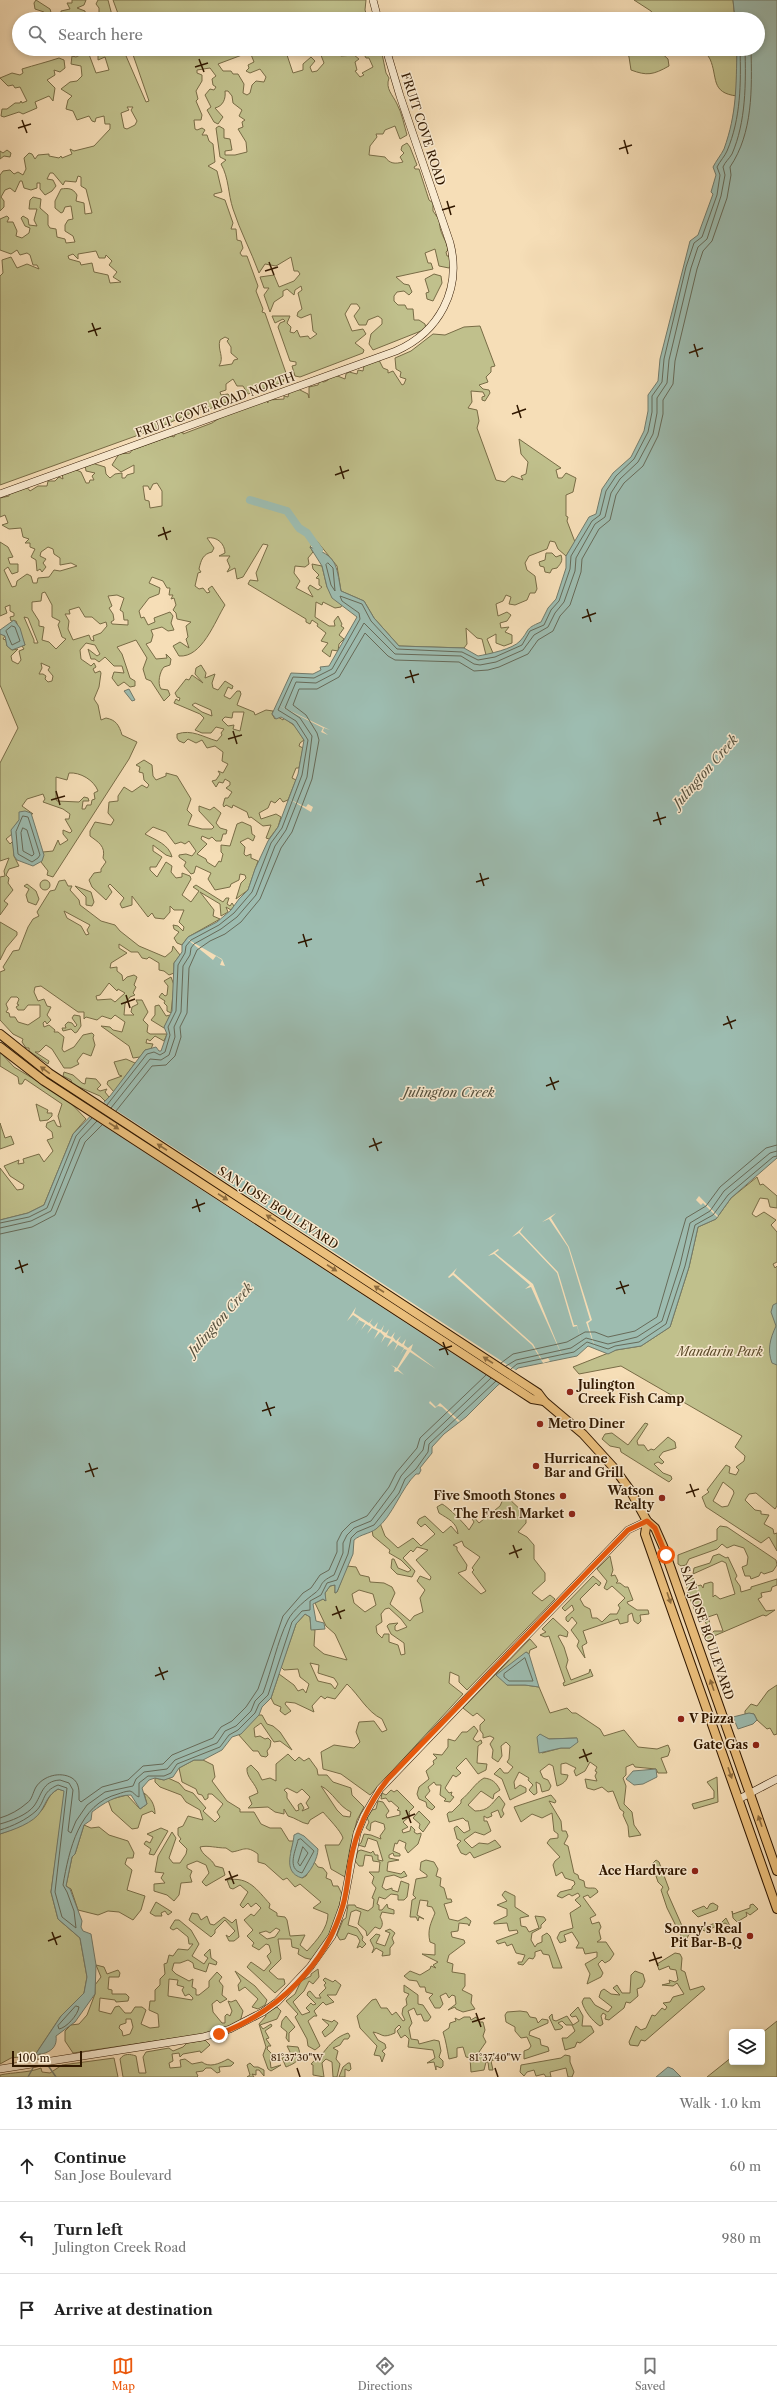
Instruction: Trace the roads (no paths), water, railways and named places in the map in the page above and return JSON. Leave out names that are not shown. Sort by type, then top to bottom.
[{"type":"main road","name":"SAN JOSE BOULEVARD","points":[[0,1034],[84,1101],[519,1385],[538,1393],[544,1401],[571,1422],[603,1455],[630,1490],[647,1521],[655,1528],[676,1580],[777,1871]]},
{"type":"main road","name":"SAN JOSE BOULEVARD","points":[[0,1046],[34,1074],[84,1101]]},
{"type":"main road","name":"SAN JOSE BOULEVARD","points":[[647,1521],[645,1534],[775,1899],[777,1909]]},
{"type":"main road","points":[[664,1584],[676,1580]]},
{"type":"main road","points":[[707,1707],[719,1703]]},
{"type":"street","points":[[373,0],[376,12]]},
{"type":"street","name":"FRUIT COVE ROAD","points":[[388,56],[452,254],[454,269],[452,287],[444,308],[432,328]]},
{"type":"street","name":"FRUIT COVE ROAD NORTH","points":[[0,494],[396,351],[418,339],[432,328]]},
{"type":"street","points":[[0,2069],[219,2034],[253,2018],[277,2002],[310,1967],[332,1936],[343,1906],[357,1833],[366,1811],[380,1789],[628,1530],[647,1521]]},
{"type":"street","points":[[739,1799],[777,1779]]},
{"type":"water","name":"Julington Creek","points":[[733,0],[777,0],[777,1158],[731,1198],[716,1219],[698,1227],[689,1267],[670,1327],[641,1346],[616,1350],[608,1354],[588,1346],[577,1356],[518,1368],[497,1386],[466,1417],[444,1434],[432,1447],[432,1453],[420,1468],[421,1470],[419,1474],[416,1474],[411,1480],[382,1523],[373,1531],[359,1536],[354,1540],[353,1554],[337,1592],[335,1593],[335,1585],[330,1586],[325,1593],[326,1601],[323,1599],[313,1604],[316,1621],[324,1623],[325,1629],[311,1630],[310,1617],[305,1614],[296,1624],[271,1698],[262,1707],[259,1715],[241,1734],[232,1737],[222,1750],[203,1760],[194,1760],[179,1768],[173,1777],[164,1780],[155,1778],[149,1780],[142,1788],[147,1804],[140,1809],[131,1795],[126,1795],[115,1798],[92,1812],[91,1820],[84,1825],[75,1854],[72,1857],[66,1886],[70,1889],[82,1921],[81,1927],[83,1931],[91,1934],[96,1965],[95,1994],[75,2022],[56,2036],[55,2045],[53,2048],[43,2054],[35,2055],[61,2016],[84,1993],[87,1977],[80,1938],[58,1919],[51,1892],[64,1791],[58,1789],[52,1794],[38,1815],[23,1826],[0,1834],[0,1220],[28,1213],[44,1205],[73,1134],[110,1096],[145,1050],[156,1047],[159,1051],[161,1051],[167,1034],[164,1027],[172,1011],[174,963],[182,952],[182,945],[188,937],[217,922],[231,910],[248,890],[255,869],[268,841],[278,827],[298,774],[304,740],[293,724],[281,717],[276,719],[272,714],[291,673],[313,674],[321,670],[320,667],[329,666],[357,617],[332,598],[327,587],[322,566],[310,547],[326,554],[334,562],[341,591],[364,601],[374,618],[399,646],[464,648],[478,656],[500,651],[517,644],[530,628],[541,622],[548,608],[556,599],[566,568],[566,556],[589,517],[596,514],[602,489],[613,473],[631,457],[644,431],[648,411],[648,395],[658,381],[660,359],[690,241],[698,235],[713,194],[711,192],[716,175],[713,167],[724,149],[728,136],[734,111],[737,56],[765,56],[765,12],[734,12]]},
{"type":"water","points":[[14,620],[20,628],[25,645],[12,650],[7,646],[5,636],[0,634],[0,630]]},
{"type":"water","points":[[129,689],[135,700],[132,701],[124,691]]},
{"type":"water","points":[[25,811],[31,813],[44,855],[42,861],[33,866],[17,860],[14,856],[11,830],[19,820],[19,812]]},
{"type":"water","points":[[777,1303],[777,1365],[772,1363],[769,1349],[772,1335],[776,1326],[771,1312],[773,1305]]},
{"type":"water","points":[[526,1652],[529,1654],[539,1687],[507,1685],[496,1675]]},
{"type":"water","points":[[749,1713],[754,1714],[757,1720],[753,1724],[738,1729],[733,1717]]},
{"type":"water","points":[[540,1734],[549,1739],[577,1738],[578,1742],[570,1748],[561,1748],[539,1753],[537,1737]]},
{"type":"water","points":[[656,1769],[657,1777],[643,1784],[634,1785],[626,1779],[633,1771]]},
{"type":"water","points":[[298,1833],[304,1836],[318,1849],[317,1857],[313,1865],[308,1873],[302,1878],[292,1871],[290,1866],[294,1835]]},
{"type":"water","points":[[668,2067],[673,2069],[681,2077],[656,2077]]},
{"type":"waterway","points":[[250,500],[287,511],[299,528],[307,533],[319,550]]},
{"type":"waterway","points":[[40,2054],[43,2059]]},
{"type":"waterway","points":[[36,2061],[39,2055]]},
{"type":"waterway","points":[[47,2064],[56,2077]]},
{"type":"waterway","points":[[28,2077],[34,2066]]},
{"type":"place","name":"Julington Creek Fish Camp","points":[[570,1392]]},
{"type":"place","name":"Metro Diner","points":[[540,1424]]},
{"type":"place","name":"Hurricane Bar and Grill","points":[[536,1466]]},
{"type":"place","name":"Five Smooth Stones","points":[[563,1496]]},
{"type":"place","name":"Watson Realty","points":[[662,1498]]},
{"type":"place","name":"The Fresh Market","points":[[572,1514]]},
{"type":"place","name":"V Pizza","points":[[681,1719]]},
{"type":"place","name":"Gate Gas","points":[[756,1745]]},
{"type":"place","name":"Ace Hardware","points":[[695,1871]]},
{"type":"place","name":"Sonny's Real Pit Bar-B-Q","points":[[750,1936]]},
{"type":"park label","name":"Mandarin Park","points":[[720,1352]]}]
